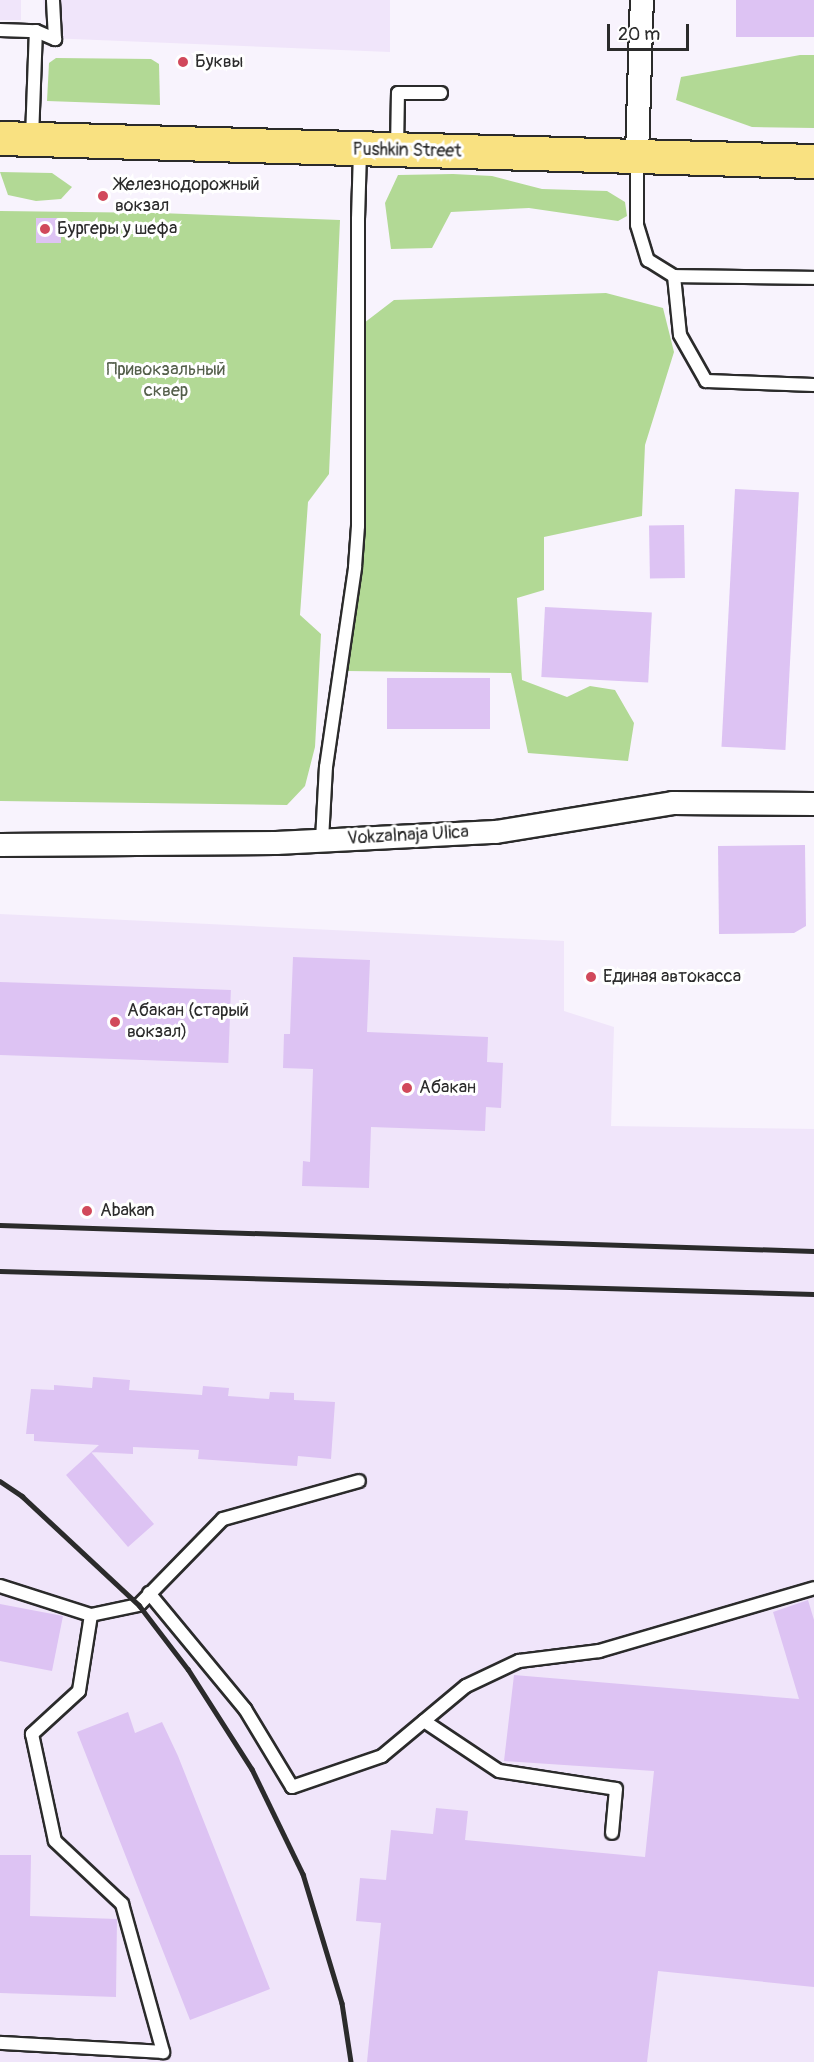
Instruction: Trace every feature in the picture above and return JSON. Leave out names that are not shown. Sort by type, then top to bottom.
[{"type":"main road","name":"Pushkin Street","points":[[16,139],[360,151],[637,155],[814,161]]},
{"type":"street","points":[[637,155],[642,0]]},
{"type":"street","name":"Vokzalnaja Ulica","points":[[0,845],[322,840],[496,832],[673,803],[814,804]]},
{"type":"lane","points":[[0,30],[36,31],[55,39],[53,0]]},
{"type":"lane","points":[[16,139],[36,31]]},
{"type":"lane","points":[[397,150],[398,93],[441,93]]},
{"type":"lane","points":[[322,840],[326,767],[355,567],[358,526],[360,151]]},
{"type":"lane","points":[[637,155],[637,225],[648,260],[674,276],[814,278]]},
{"type":"lane","points":[[674,276],[680,335],[706,381],[814,385]]},
{"type":"lane","points":[[0,1587],[91,1615],[138,1605],[223,1519],[359,1481]]},
{"type":"lane","points":[[149,1593],[245,1709],[292,1787],[382,1756],[466,1686],[519,1661],[599,1651],[814,1587]]},
{"type":"lane","points":[[0,2043],[163,2052],[122,1904],[55,1841],[32,1734],[78,1691],[91,1615]]},
{"type":"lane","points":[[424,1721],[499,1771],[616,1789],[612,1833]]},
{"type":"shaded area","points":[[0,0],[21,0],[21,20],[0,20]]},
{"type":"shaded area","points":[[43,0],[390,0],[390,52],[48,38]]},
{"type":"shaded area","points":[[0,914],[564,941],[564,1011],[614,1027],[611,1126],[814,1129],[814,2062],[0,2062]]},
{"type":"green space","points":[[800,55],[814,55],[814,128],[752,127],[676,100],[681,77]]},
{"type":"green space","points":[[56,58],[151,59],[159,64],[160,105],[47,101],[49,63]]},
{"type":"green space","points":[[0,172],[52,173],[72,187],[61,199],[36,201],[8,195]]},
{"type":"green space","points":[[398,175],[492,176],[542,189],[607,191],[625,202],[627,216],[618,221],[529,208],[451,212],[432,248],[391,249],[385,203]]},
{"type":"green space","name":"Привокзальный сквер","points":[[0,211],[160,213],[340,220],[329,474],[308,502],[300,615],[321,634],[315,747],[305,786],[287,805],[0,801]]},
{"type":"green space","points":[[606,293],[663,308],[674,352],[645,445],[642,516],[544,537],[544,590],[517,598],[522,680],[567,697],[590,686],[615,690],[634,723],[628,761],[528,753],[511,673],[347,671],[364,323],[394,300]]},
{"type":"building","points":[[736,0],[814,0],[814,37],[736,37]]},
{"type":"building","points":[[36,218],[61,218],[61,243],[36,243]]},
{"type":"building","points":[[735,489],[799,492],[785,750],[721,747]]},
{"type":"building","points":[[684,525],[685,578],[650,579],[649,526]]},
{"type":"building","points":[[545,607],[652,613],[648,683],[541,677]]},
{"type":"building","points":[[387,678],[490,678],[490,729],[387,729]]},
{"type":"building","points":[[805,845],[806,926],[794,933],[719,934],[718,846]]},
{"type":"building","name":"Абакан","points":[[293,957],[370,960],[367,1032],[488,1037],[487,1062],[503,1063],[501,1108],[486,1107],[485,1131],[371,1127],[369,1188],[302,1186],[303,1161],[310,1162],[313,1069],[283,1068],[284,1034],[290,1034]]},
{"type":"building","name":"Абакан (старый вокзал)","points":[[0,982],[231,990],[228,1063],[0,1055]]},
{"type":"building","points":[[93,1377],[130,1380],[129,1390],[202,1395],[203,1386],[229,1388],[228,1396],[269,1399],[270,1392],[294,1393],[294,1400],[335,1402],[331,1459],[298,1456],[297,1466],[198,1459],[199,1450],[133,1447],[133,1454],[91,1452],[99,1445],[34,1441],[34,1434],[26,1434],[31,1389],[54,1390],[54,1385],[92,1388]]},
{"type":"building","points":[[91,1452],[154,1524],[128,1547],[66,1475]]},
{"type":"building","points":[[808,1600],[814,1620],[814,1987],[658,1971],[647,2062],[367,2062],[381,1923],[356,1921],[360,1878],[386,1880],[391,1830],[433,1834],[436,1808],[468,1811],[465,1840],[645,1857],[654,1771],[504,1761],[514,1675],[799,1699],[773,1612]]},
{"type":"building","points":[[0,1604],[63,1616],[52,1671],[0,1661]]},
{"type":"building","points":[[128,1712],[135,1733],[162,1722],[178,1756],[270,1989],[190,2020],[77,1732]]},
{"type":"building","points":[[0,1855],[31,1855],[30,1916],[117,1919],[116,1997],[0,1993]]},
{"type":"railway","points":[[0,1225],[814,1251]]},
{"type":"railway","points":[[0,1271],[814,1294]]},
{"type":"railway","points":[[0,1481],[22,1496],[139,1605],[188,1669],[252,1769],[303,1874],[342,2003],[351,2062]]},
{"type":"place","name":"Буквы","points":[[183,62]]},
{"type":"place","name":"Железнодорожный вокзал","points":[[103,196]]},
{"type":"place","name":"Бургеры у шефа","points":[[45,229]]},
{"type":"place","name":"Единая автокасса","points":[[591,977]]},
{"type":"place","name":"Абакан (старый вокзал)","points":[[115,1022]]},
{"type":"place","name":"Абакан","points":[[407,1088]]},
{"type":"place","name":"Abakan","points":[[87,1211]]}]
